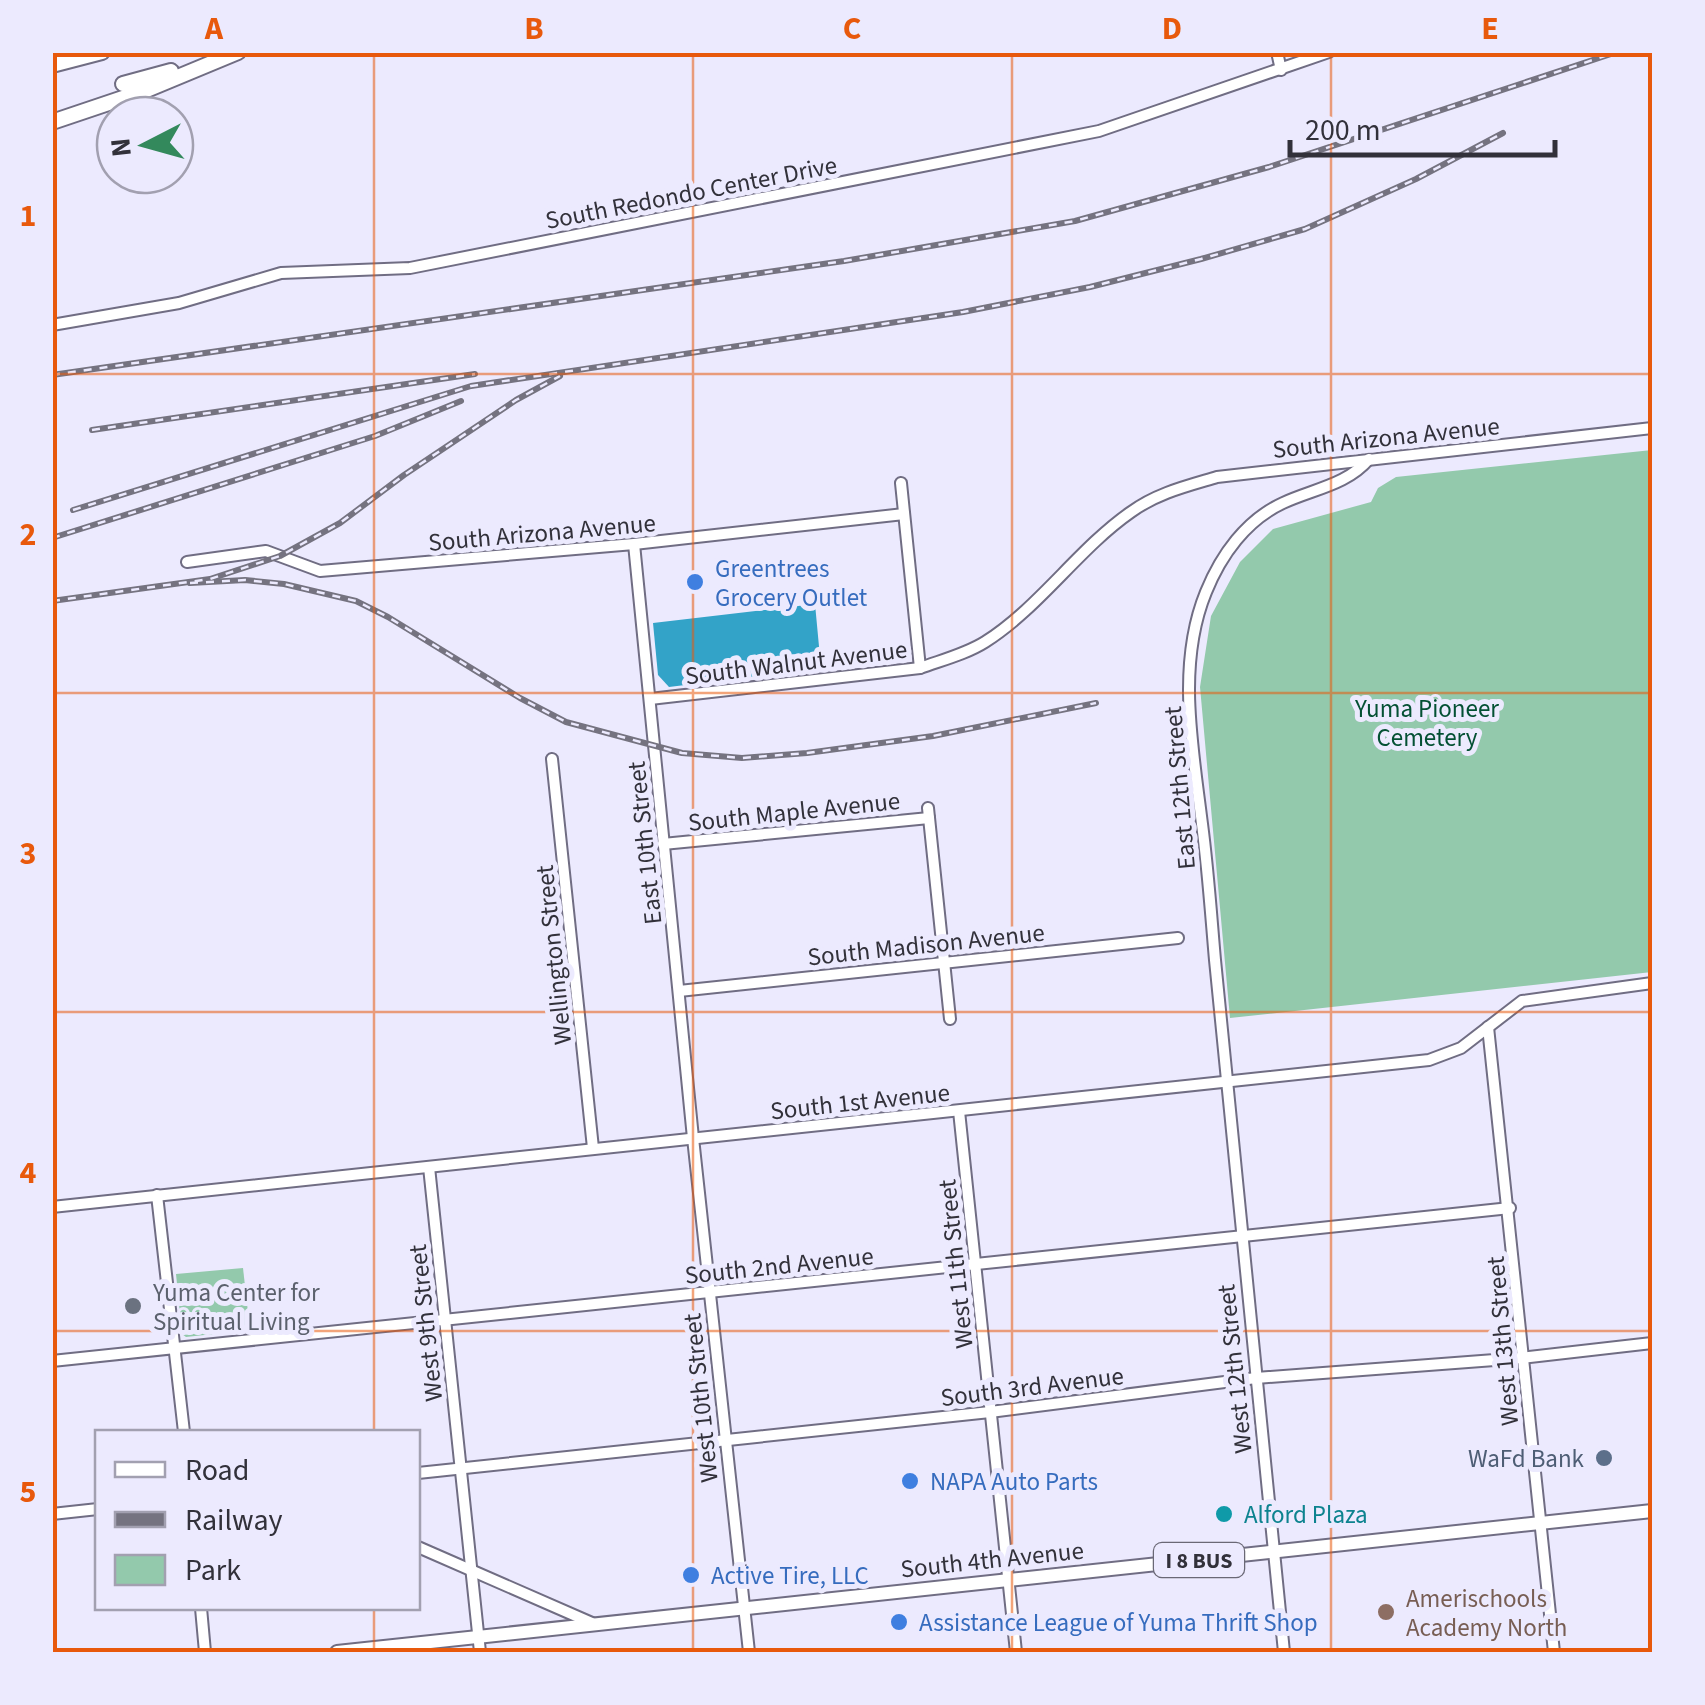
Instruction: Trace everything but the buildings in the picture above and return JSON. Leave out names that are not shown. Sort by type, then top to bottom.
[{"type":"highway","points":[[52,64],[102,52]]},
{"type":"highway","points":[[123,84],[238,52]]},
{"type":"highway","points":[[52,122],[144,91],[217,59]]},
{"type":"main road","name":"South 4th Avenue","points":[[337,1652],[1652,1511]]},
{"type":"street","points":[[1277,52],[1281,70]]},
{"type":"street","name":"South Redondo Center Drive","points":[[52,325],[180,303],[281,273],[410,268],[1099,131],[1329,52]]},
{"type":"street","name":"South Arizona Avenue","points":[[1132,511],[1162,494],[1217,477],[1652,428]]},
{"type":"street","name":"East 12th Street","points":[[1225,1081],[1192,750],[1192,640],[1206,593],[1242,532],[1282,503],[1350,477],[1369,458]]},
{"type":"street","points":[[901,483],[920,668]]},
{"type":"street","name":"South Walnut Avenue","points":[[650,699],[920,668],[984,642],[1028,606],[1082,551],[1132,511]]},
{"type":"street","name":"South Arizona Avenue","points":[[187,562],[266,551],[320,571],[634,544],[904,514]]},
{"type":"street","name":"East 10th Street","points":[[634,544],[692,1138]]},
{"type":"street","name":"Wellington Street","points":[[552,759],[593,1148]]},
{"type":"street","name":"South Maple Avenue","points":[[663,844],[928,813],[943,962]]},
{"type":"street","name":"South Madison Avenue","points":[[679,991],[1178,938]]},
{"type":"street","points":[[943,962],[950,1018]]},
{"type":"street","name":"South 1st Avenue","points":[[52,1207],[1429,1060],[1461,1048],[1509,1009],[1538,996],[1652,983]]},
{"type":"street","name":"West 13th Street","points":[[1488,1027],[1554,1652]]},
{"type":"street","name":"West 12th Street","points":[[1225,1081],[1284,1652]]},
{"type":"street","name":"West 11th Street","points":[[960,1111],[1016,1652]]},
{"type":"street","name":"West 10th Street","points":[[692,1138],[749,1652]]},
{"type":"street","name":"West 9th Street","points":[[430,1168],[480,1652]]},
{"type":"street","points":[[157,1195],[184,1430]]},
{"type":"street","name":"South 2nd Avenue","points":[[52,1361],[1510,1208]]},
{"type":"street","name":"South 3rd Avenue","points":[[420,1473],[990,1412],[1256,1378],[1521,1358],[1652,1343]]},
{"type":"street","points":[[52,1514],[95,1509]]},
{"type":"street","points":[[420,1548],[592,1624]]},
{"type":"street","points":[[201,1610],[205,1652]]},
{"type":"green space","name":"Yuma Pioneer Cemetery","points":[[1652,450],[1652,972],[1230,1018],[1200,687],[1211,616],[1240,562],[1273,529],[1371,502],[1378,488],[1396,477]]},
{"type":"green space","points":[[243,1268],[250,1330],[186,1337],[182,1334],[176,1274]]},
{"type":"water","points":[[815,604],[821,668],[669,687],[658,675],[653,623]]},
{"type":"railway","points":[[52,375],[844,261],[1075,221],[1269,167],[1617,52]]},
{"type":"railway","points":[[73,510],[471,386],[963,312],[1090,287],[1201,259],[1305,229],[1416,179],[1503,133]]},
{"type":"railway","points":[[92,430],[475,374]]},
{"type":"railway","points":[[52,601],[210,579],[280,556],[340,523],[516,400],[560,376]]},
{"type":"railway","points":[[52,538],[375,436],[461,401]]},
{"type":"railway","points":[[190,583],[245,580],[284,584],[356,601],[566,722],[682,753],[742,758],[807,753],[933,736],[1096,703]]},
{"type":"place","name":"Greentrees Grocery Outlet","points":[[695,582]]},
{"type":"place","name":"Yuma Center for Spiritual Living","points":[[133,1306]]},
{"type":"place","name":"WaFd Bank","points":[[1604,1458]]},
{"type":"place","name":"NAPA Auto Parts","points":[[910,1481]]},
{"type":"place","name":"Alford Plaza","points":[[1224,1514]]},
{"type":"place","name":"Active Tire, LLC","points":[[691,1575]]},
{"type":"place","name":"Amerischools Academy North","points":[[1386,1612]]},
{"type":"place","name":"Assistance League of Yuma Thrift Shop","points":[[899,1622]]}]
